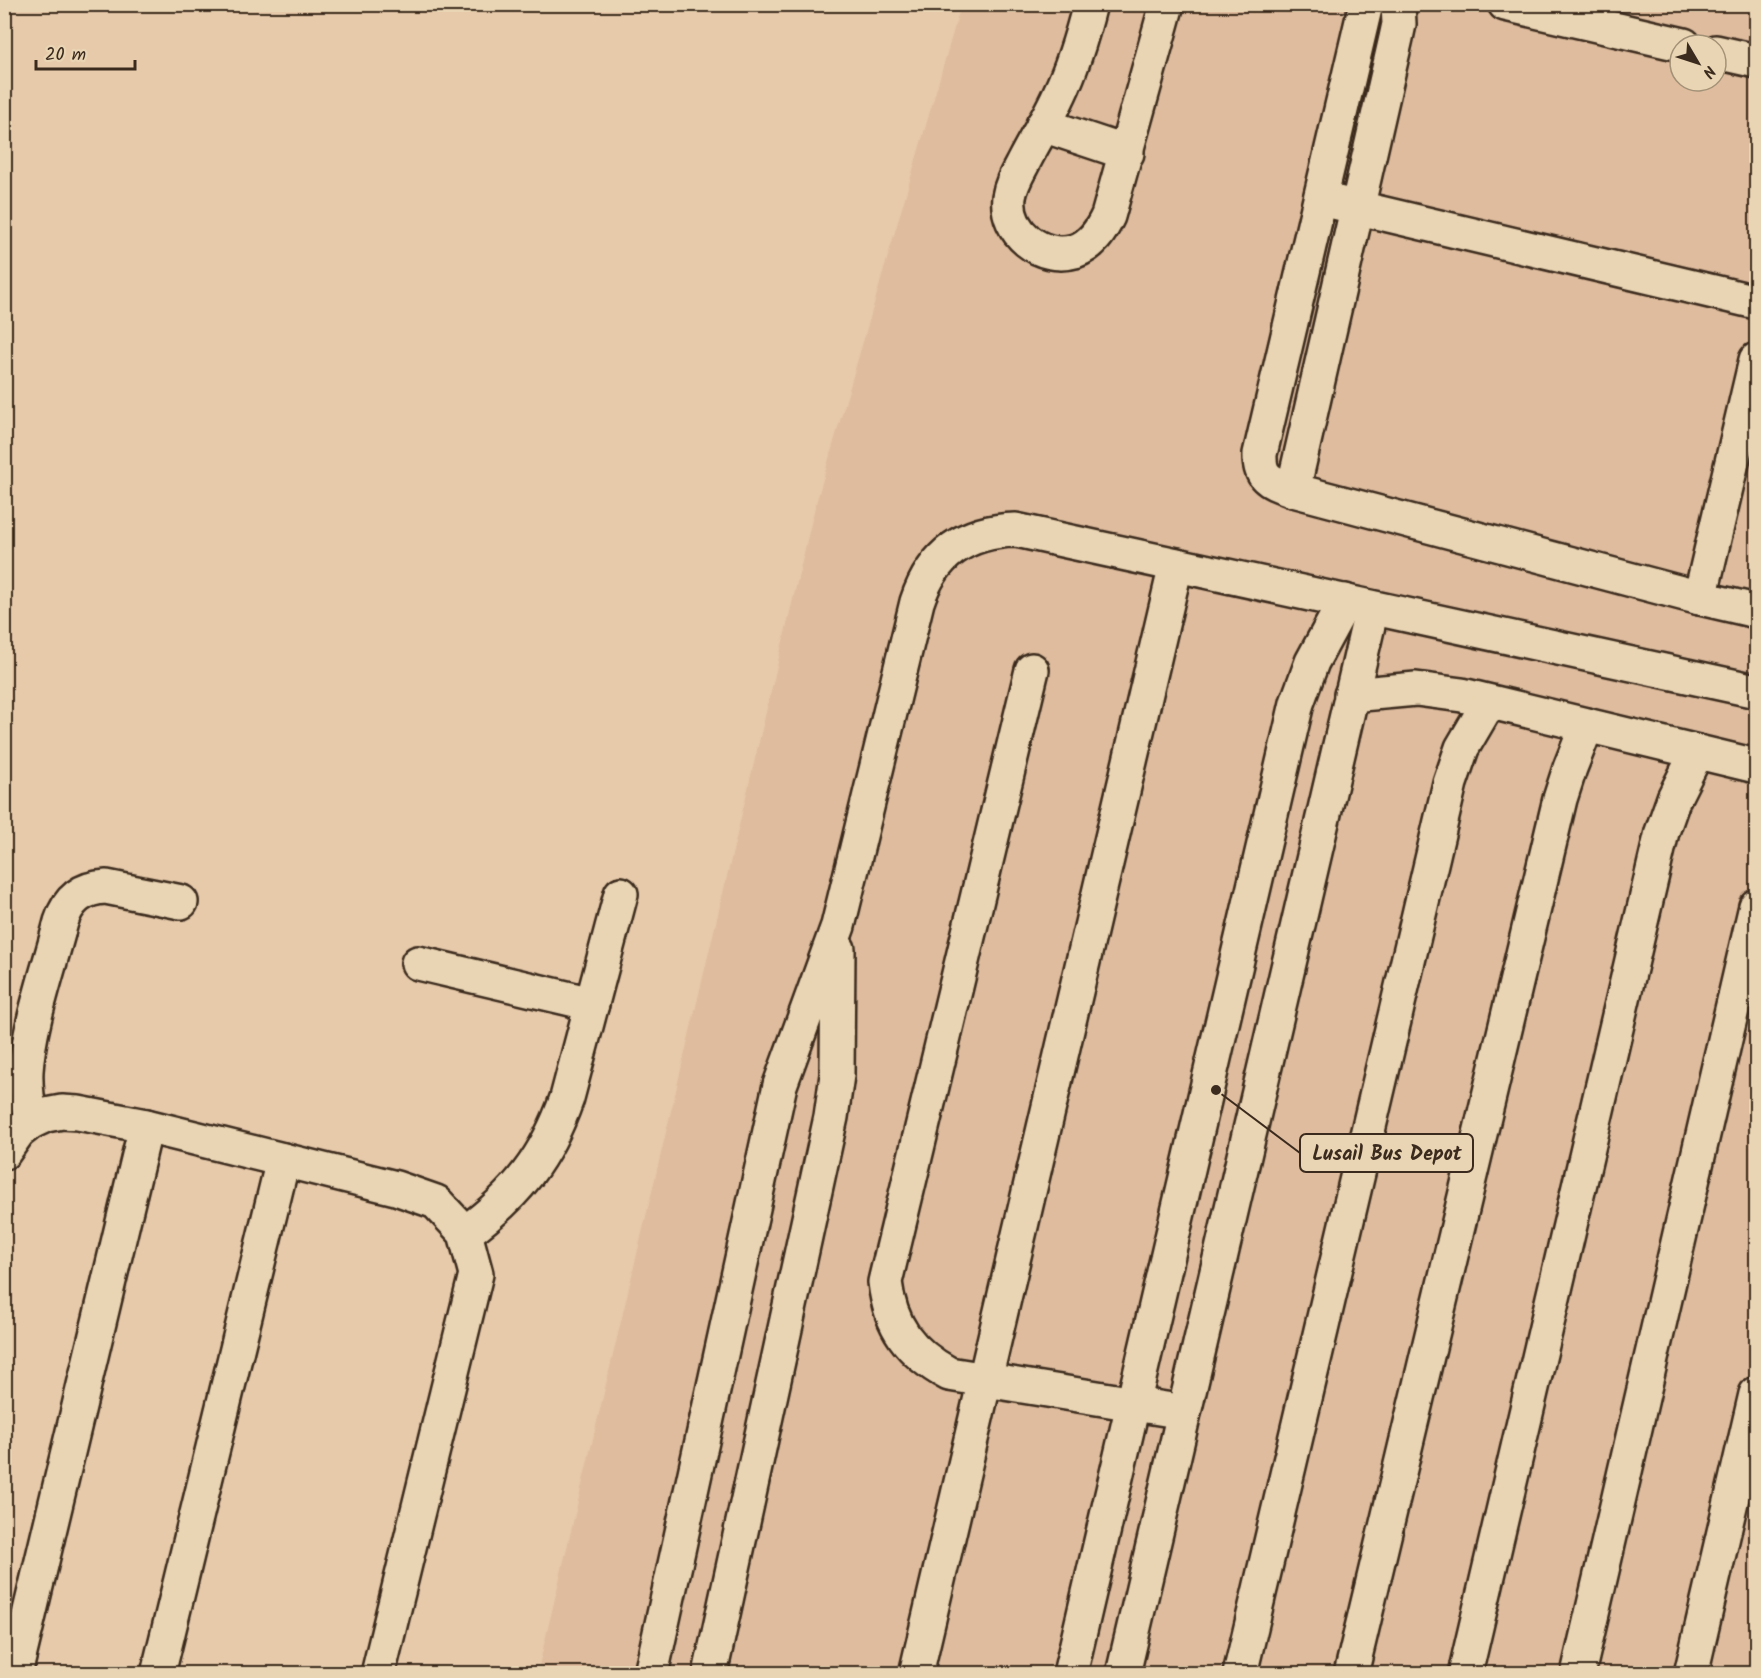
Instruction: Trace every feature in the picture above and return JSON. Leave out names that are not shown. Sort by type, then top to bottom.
[{"type":"lane","points":[[1090,4],[1072,65],[1013,181],[1009,197],[1010,214],[1016,229],[1028,242],[1042,250],[1058,253],[1075,250],[1089,243],[1101,231],[1108,216],[1167,4]]},
{"type":"lane","points":[[1366,4],[1260,454],[1262,472],[1268,480],[1293,490],[1756,611]]},
{"type":"lane","points":[[1293,490],[1396,38],[1399,24],[1398,4]]},
{"type":"lane","points":[[1506,4],[1668,41]]},
{"type":"lane","points":[[1728,55],[1756,61]]},
{"type":"lane","points":[[1043,125],[1127,153]]},
{"type":"lane","points":[[1320,200],[1756,302]]},
{"type":"lane","points":[[1700,598],[1756,360]]},
{"type":"lane","points":[[651,1674],[780,1085],[838,926],[917,602],[932,569],[944,556],[958,544],[976,535],[1016,530],[1756,691]]},
{"type":"lane","points":[[916,1674],[1176,565]]},
{"type":"lane","points":[[1123,1674],[1351,695],[1358,605]]},
{"type":"lane","points":[[1070,1674],[1298,703],[1312,662],[1358,605]]},
{"type":"lane","points":[[1032,670],[885,1281],[888,1301],[903,1336],[931,1364],[949,1374],[1184,1412]]},
{"type":"lane","points":[[1351,695],[1416,689],[1462,696],[1756,766]]},
{"type":"lane","points":[[1240,1674],[1450,783],[1466,740],[1488,702]]},
{"type":"lane","points":[[1351,1674],[1560,799],[1587,725]]},
{"type":"lane","points":[[1465,1674],[1662,832],[1674,798],[1697,752]]},
{"type":"lane","points":[[31,1122],[26,1082],[28,1050],[65,911],[77,896],[93,888],[106,887],[180,902]]},
{"type":"lane","points":[[465,1233],[509,1197],[544,1151],[558,1125],[621,894]]},
{"type":"lane","points":[[1578,1674],[1756,906]]},
{"type":"lane","points":[[710,1674],[831,1117],[837,1075],[838,926]]},
{"type":"lane","points":[[418,963],[592,1004]]},
{"type":"lane","points":[[4,1152],[18,1132],[31,1122],[46,1115],[62,1112],[78,1113],[146,1126],[396,1188],[436,1202],[465,1233],[476,1274],[378,1674]]},
{"type":"lane","points":[[15,1674],[146,1126]]},
{"type":"lane","points":[[158,1674],[283,1160]]},
{"type":"lane","points":[[1691,1674],[1756,1394]]},
{"type":"shaded area","points":[[961,5],[1756,5],[1756,1673],[537,1674],[815,507]]},
{"type":"place","name":"Lusail Bus Depot","points":[[1216,1090]]}]
